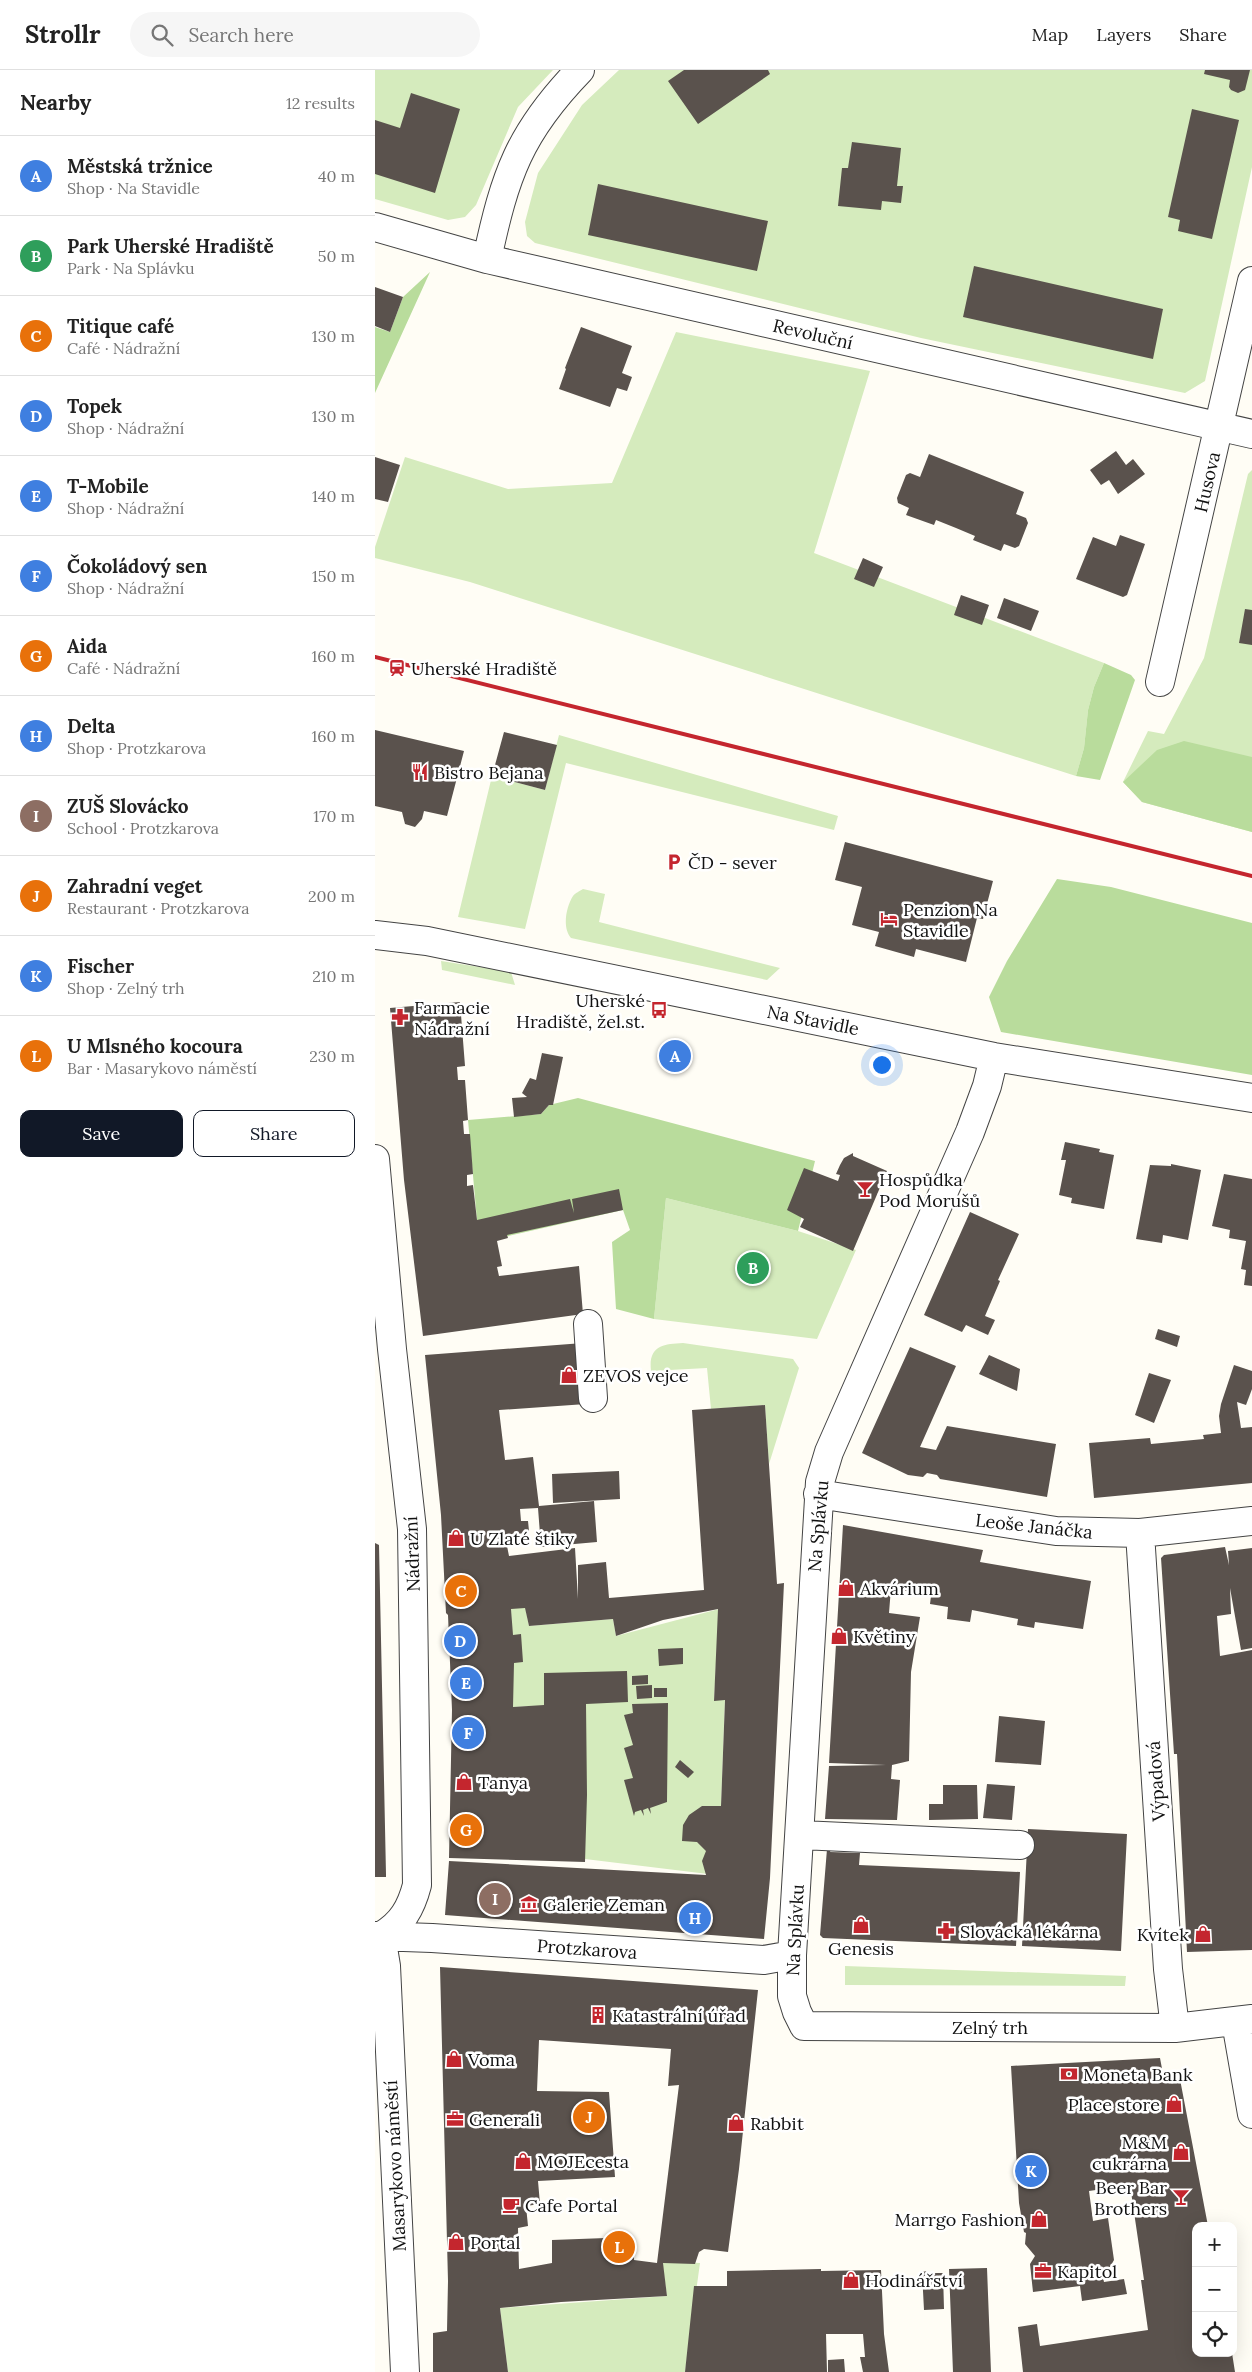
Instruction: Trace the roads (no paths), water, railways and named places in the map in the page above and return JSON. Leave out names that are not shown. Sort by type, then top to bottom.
[{"type":"street","points":[[487,259],[499,204],[522,145],[551,101],[580,70]]},
{"type":"street","name":"Revoluční","points":[[375,227],[487,259],[1252,434]]},
{"type":"street","name":"Husova","points":[[1160,682],[1252,281]]},
{"type":"street","name":"Na Stavidle","points":[[375,935],[427,941],[994,1057],[1252,1098]]},
{"type":"street","name":"Na Splávku","points":[[804,2026],[792,1996],[792,1955],[801,1836],[818,1494],[829,1452],[970,1132],[987,1086],[994,1057]]},
{"type":"street","name":"Nádražní","points":[[375,1159],[392,1349],[412,1529],[417,1885],[407,1913],[392,1930],[378,1936]]},
{"type":"street","points":[[588,1324],[593,1398]]},
{"type":"street","name":"Leoše Janáčka","points":[[818,1494],[1025,1528],[1088,1533],[1140,1533],[1252,1521]]},
{"type":"street","name":"Výpadová","points":[[1140,1533],[1168,1969],[1175,2028]]},
{"type":"street","points":[[801,1836],[1020,1845]]},
{"type":"street","name":"Protzkarova","points":[[378,1936],[764,1960],[792,1955]]},
{"type":"street","name":"Masarykovo náměstí","points":[[378,1936],[386,1966],[405,2372]]},
{"type":"street","points":[[1244,2021],[1252,2114]]},
{"type":"street","name":"Zelný trh","points":[[804,2026],[1175,2028],[1244,2021]]},
{"type":"railway","points":[[375,657],[1252,876]]},
{"type":"place","name":"Uherské Hradiště","points":[[397,668]]},
{"type":"place","name":"Bistro Bejana","points":[[420,772]]},
{"type":"place","name":"ČD - sever","points":[[674,862]]},
{"type":"place","name":"Penzion Na Stavidle","points":[[889,919]]},
{"type":"place","name":"Uherské Hradiště, žel.st.","points":[[659,1010]]},
{"type":"place","name":"Farmacie Nádražní","points":[[400,1017]]},
{"type":"place","name":"Městská tržnice","points":[[675,1056]]},
{"type":"place","name":"Hospůdka Pod Morušů","points":[[865,1189]]},
{"type":"place","name":"Park Uherské Hradiště","points":[[753,1268]]},
{"type":"place","name":"ZEVOS vejce","points":[[569,1375]]},
{"type":"place","name":"U Zlaté štiky","points":[[456,1538]]},
{"type":"place","name":"Akvárium","points":[[846,1588]]},
{"type":"place","name":"Titique café","points":[[461,1591]]},
{"type":"place","name":"Květiny","points":[[839,1636]]},
{"type":"place","name":"Topek","points":[[460,1641]]},
{"type":"place","name":"T-Mobile","points":[[466,1683]]},
{"type":"place","name":"Čokoládový sen","points":[[468,1733]]},
{"type":"place","name":"Tanya","points":[[464,1782]]},
{"type":"place","name":"Aida","points":[[466,1830]]},
{"type":"place","name":"ZUŠ Slovácko","points":[[495,1899]]},
{"type":"place","name":"Galerie Zeman","points":[[529,1904]]},
{"type":"place","name":"Delta","points":[[695,1918]]},
{"type":"place","name":"Genesis","points":[[861,1925]]},
{"type":"place","name":"Slovácká lékárna","points":[[946,1931]]},
{"type":"place","name":"Kvítek","points":[[1203,1934]]},
{"type":"place","name":"Katastrální úřad","points":[[598,2015]]},
{"type":"place","name":"Voma","points":[[454,2059]]},
{"type":"place","name":"Moneta Bank","points":[[1069,2074]]},
{"type":"place","name":"Place store","points":[[1174,2104]]},
{"type":"place","name":"Zahradní veget","points":[[589,2117]]},
{"type":"place","name":"Generali","points":[[455,2119]]},
{"type":"place","name":"Rabbit","points":[[736,2123]]},
{"type":"place","name":"M&M cukrárna","points":[[1181,2152]]},
{"type":"place","name":"MOJEcesta","points":[[523,2161]]},
{"type":"place","name":"Fischer","points":[[1031,2171]]},
{"type":"place","name":"Beer Bar Brothers","points":[[1181,2197]]},
{"type":"place","name":"Cafe Portal","points":[[511,2205]]},
{"type":"place","name":"Marrgo Fashion","points":[[1039,2219]]},
{"type":"place","name":"Portal","points":[[456,2242]]},
{"type":"place","name":"U Mlsného kocoura","points":[[619,2247]]},
{"type":"place","name":"Kapitol","points":[[1043,2271]]},
{"type":"place","name":"Hodinářství","points":[[851,2280]]}]
